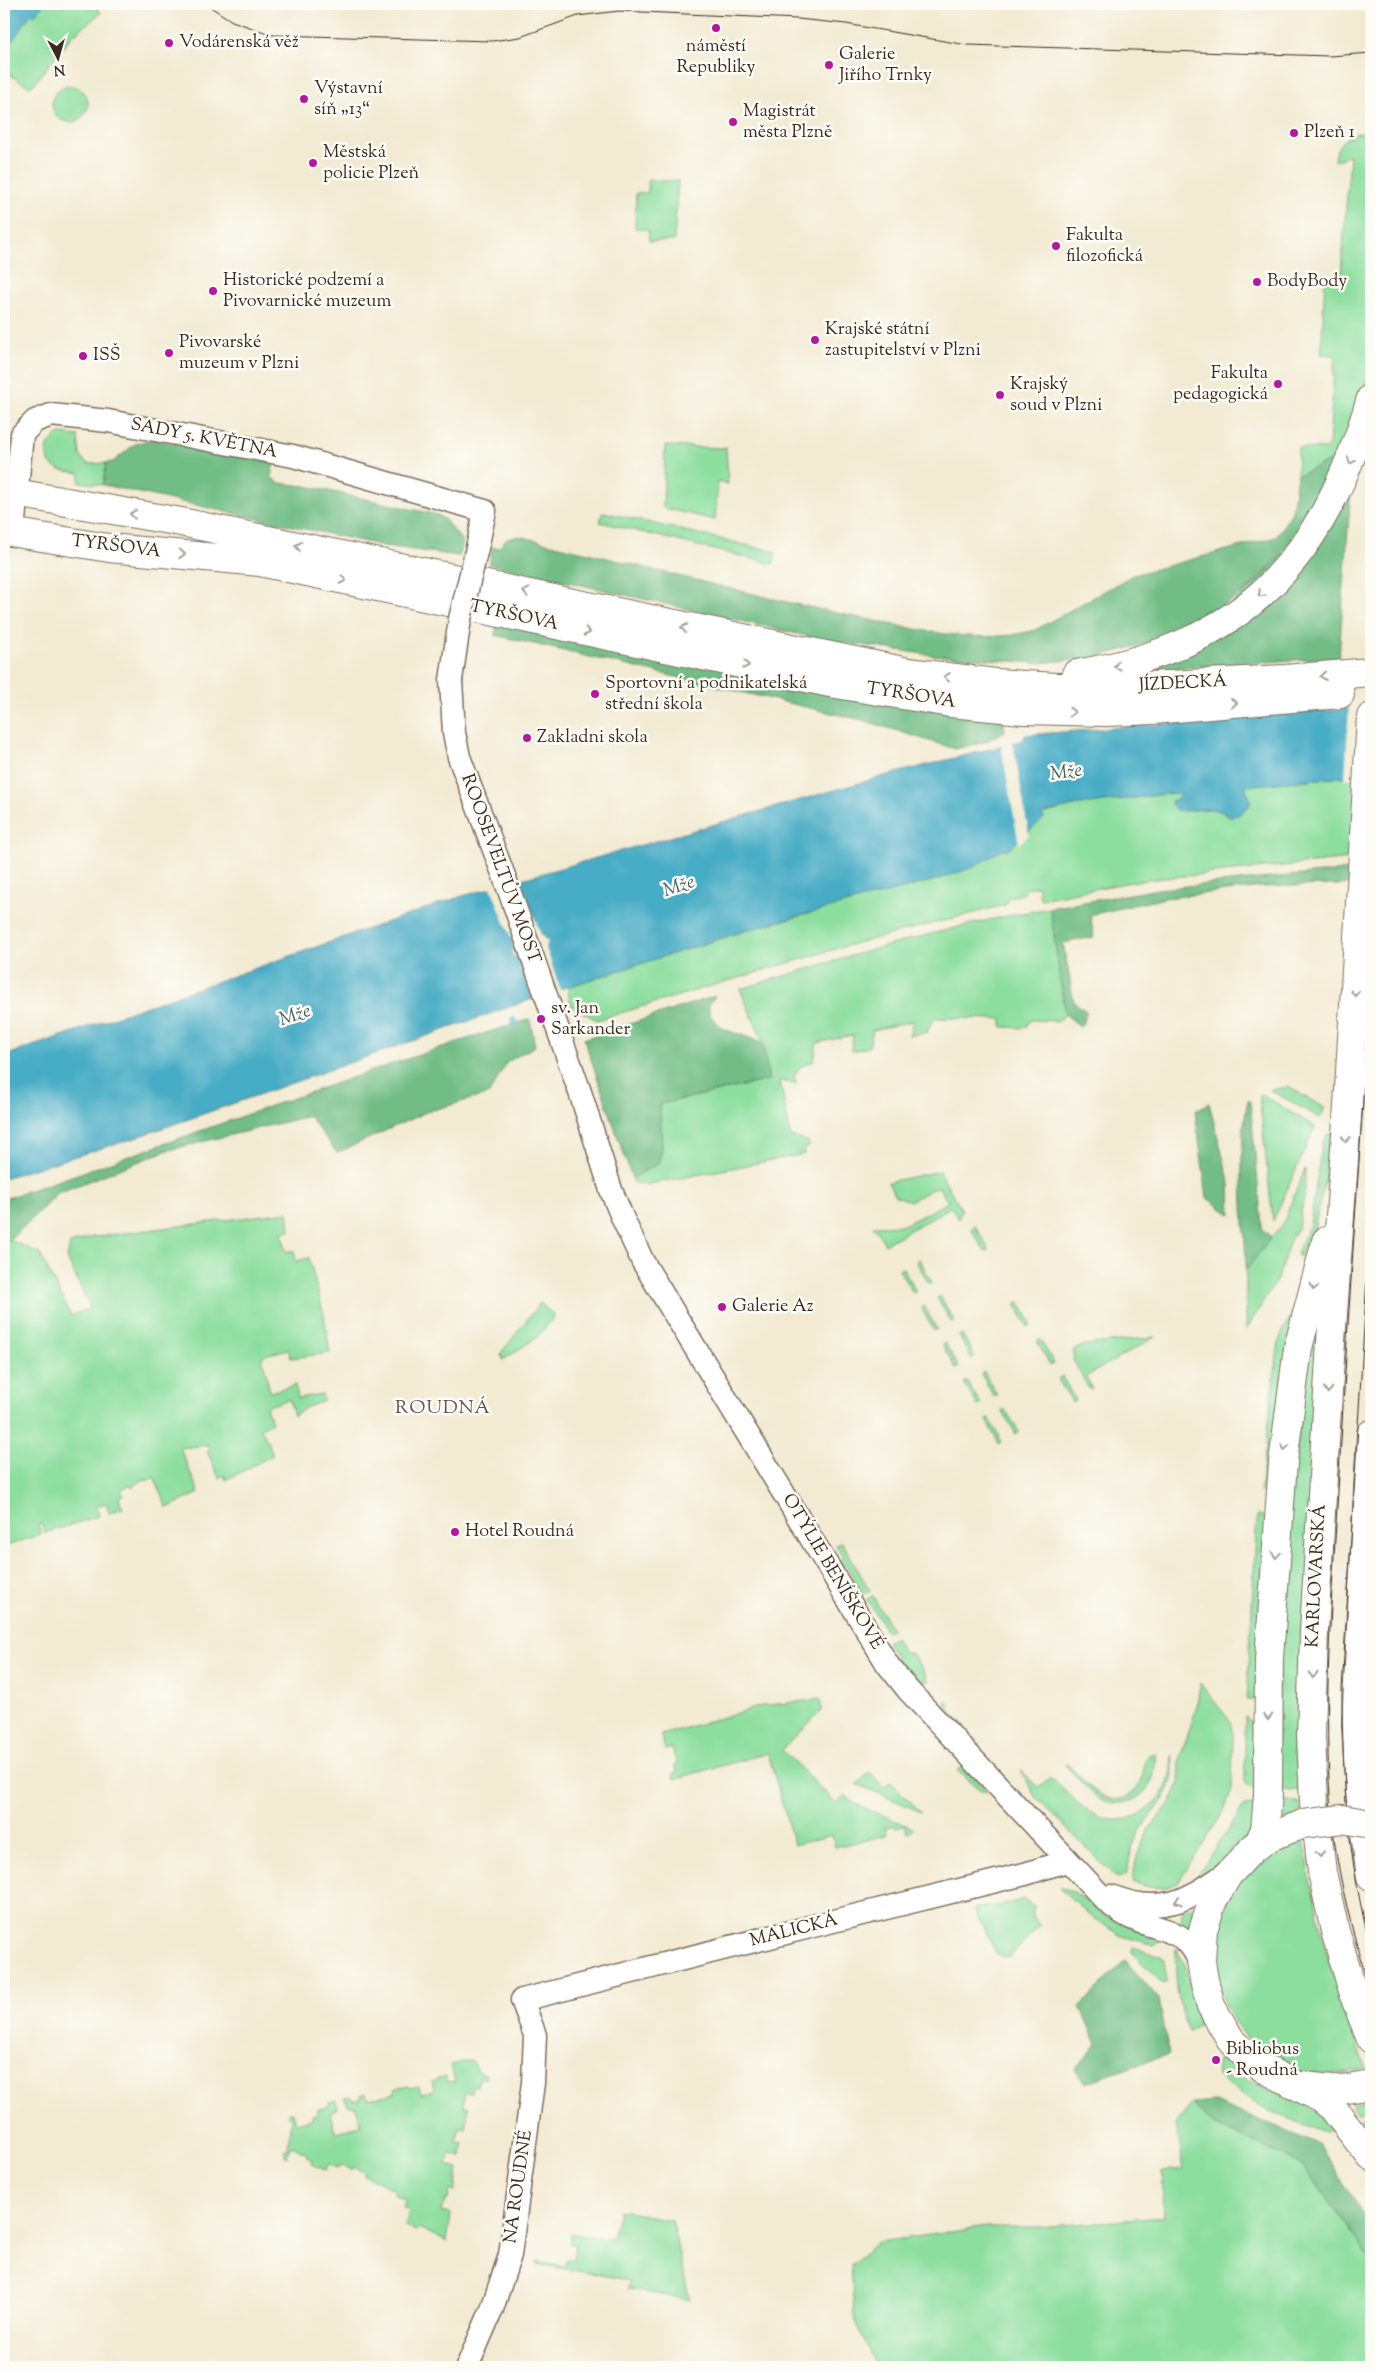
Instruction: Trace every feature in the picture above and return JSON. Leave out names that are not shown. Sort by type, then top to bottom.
[{"type":"main road","points":[[996,683],[1063,676],[1114,667],[1172,650],[1240,612],[1279,577],[1297,555],[1325,513],[1354,452],[1371,398]]},
{"type":"main road","name":"TYRŠOVA","points":[[10,493],[181,522],[908,672],[996,683]]},
{"type":"main road","name":"TYRŠOVA","points":[[8,532],[109,548],[260,562],[872,691],[950,703],[1023,710]]},
{"type":"main road","name":"JÍZDECKÁ","points":[[996,683],[1056,687],[1129,687],[1285,679],[1371,672]]},
{"type":"main road","name":"JÍZDECKÁ","points":[[1023,710],[1060,712],[1154,710],[1371,691]]},
{"type":"main road","name":"KARLOVARSKÁ","points":[[1371,717],[1314,1632],[1311,1735],[1314,1803],[1322,1872],[1335,1931],[1356,2001],[1371,2039]]},
{"type":"main road","points":[[1343,1172],[1296,1357],[1283,1462],[1268,1659],[1268,1813],[1264,1834],[1217,1892],[1208,1914],[1202,1937],[1202,1971],[1211,2006],[1227,2034],[1256,2064],[1322,2099],[1332,2107],[1371,2157]]},
{"type":"main road","points":[[1371,1434],[1356,1723],[1360,1796],[1371,1877]]},
{"type":"main road","points":[[1242,1859],[1270,1837],[1303,1824],[1342,1820],[1371,1824]]},
{"type":"main road","points":[[1286,2080],[1304,2086],[1328,2090],[1342,2090],[1371,2085]]},
{"type":"street","name":"SADY 5. KVĚTNA","points":[[8,532],[10,493],[22,434],[42,417],[59,415],[157,429],[293,456],[485,511]]},
{"type":"street","name":"ROOSEVELTŮV MOST","points":[[485,511],[454,656],[451,680],[454,733],[462,765],[504,876],[622,1217]]},
{"type":"street","name":"OTÝLIE BENÍŠKOVÉ","points":[[622,1217],[636,1249],[662,1294],[722,1389],[888,1665],[936,1721],[1094,1890],[1121,1913],[1173,1932],[1185,1939],[1194,1949],[1202,1971]]},
{"type":"street","points":[[1094,1890],[1126,1902],[1163,1905],[1179,1902],[1198,1893],[1242,1859]]},
{"type":"street","name":"MALICKÁ","points":[[522,2000],[1025,1874],[1066,1861]]},
{"type":"street","name":"NA ROUDNÉ","points":[[467,2367],[492,2309],[510,2255],[533,2083],[535,2035],[522,2000]]},
{"type":"green space","points":[[4,4],[95,4],[101,13],[72,36],[33,85],[28,86],[4,71]]},
{"type":"green space","points":[[70,86],[77,87],[83,91],[87,97],[87,111],[83,117],[77,121],[70,122],[63,121],[57,117],[53,111],[52,104],[53,97],[57,91],[63,87]]},
{"type":"green space","points":[[1356,133],[1371,134],[1371,363],[1364,402],[1343,463],[1330,461],[1297,476],[1298,448],[1325,449],[1329,445],[1335,355],[1321,354],[1325,282],[1341,273],[1350,155],[1334,161],[1340,144]]},
{"type":"green space","points":[[648,180],[678,181],[674,241],[649,241],[648,230],[635,228],[636,193],[648,193]]},
{"type":"green space","points":[[61,434],[78,436],[80,455],[87,464],[106,463],[103,485],[79,482],[80,473],[59,469],[49,462],[47,453],[50,443],[56,436]]},
{"type":"green space","points":[[152,439],[274,463],[271,477],[279,483],[306,486],[438,515],[445,520],[463,542],[459,556],[384,546],[103,485],[106,463],[113,462],[135,444]]},
{"type":"green space","points":[[1371,440],[1371,473],[1361,466]]},
{"type":"green space","points":[[665,446],[726,448],[728,484],[718,481],[715,520],[663,508]]},
{"type":"green space","points":[[1330,461],[1337,461],[1322,502],[1260,580],[1209,617],[1176,635],[1094,658],[1037,663],[931,655],[820,639],[489,564],[493,547],[499,548],[506,539],[519,536],[768,598],[919,630],[967,636],[1013,635],[1035,630],[1133,575],[1276,537],[1292,512],[1297,476]]},
{"type":"green space","points":[[1351,487],[1339,657],[1135,671],[1181,654]]},
{"type":"green space","points":[[603,512],[776,552],[773,564],[600,522]]},
{"type":"green space","points":[[499,614],[1003,717],[1005,731],[985,742],[955,749],[866,721],[495,635]]},
{"type":"green space","points":[[1371,774],[1371,857],[1136,881],[1040,899],[1038,886],[1027,888],[1024,893],[1008,898],[1005,905],[846,946],[597,1020],[571,1006],[567,987],[754,928],[939,879],[974,867],[1044,817],[1041,814],[1073,806],[1180,793],[1182,796],[1171,801],[1184,811],[1214,809],[1230,816],[1238,815],[1249,806],[1250,800],[1244,786]]},
{"type":"green space","points":[[1371,868],[1368,884],[1262,887],[1165,898],[1090,915],[1094,937],[1063,943],[1074,1002],[1087,1012],[1081,1027],[1065,1014],[1050,908],[1158,889]]},
{"type":"green space","points":[[1050,908],[1065,1014],[1059,1021],[1031,1020],[1025,1028],[1002,1027],[1002,1019],[934,1018],[927,1032],[909,1036],[913,1021],[873,1030],[869,1047],[851,1051],[853,1035],[817,1043],[814,1061],[800,1067],[794,1076],[796,1084],[780,1081],[791,1137],[808,1141],[809,1147],[805,1148],[804,1154],[645,1185],[634,1182],[632,1178],[658,1163],[662,1149],[660,1104],[769,1080],[763,1042],[740,989],[932,934],[1010,915]]},
{"type":"green space","points":[[715,996],[709,1005],[709,1014],[723,1029],[763,1042],[769,1080],[660,1104],[662,1149],[658,1164],[632,1178],[584,1039]]},
{"type":"green space","points":[[530,1019],[535,1046],[507,1062],[489,1094],[426,1112],[337,1153],[309,1116],[165,1151],[58,1193],[10,1240],[4,1242],[4,1199],[398,1062]]},
{"type":"green space","points":[[1288,1087],[1325,1108],[1320,1118],[1270,1090]]},
{"type":"green space","points":[[1263,1095],[1315,1127],[1273,1221],[1260,1104],[1260,1096]]},
{"type":"green space","points":[[1248,1100],[1250,1101],[1262,1225],[1263,1230],[1271,1237],[1246,1270],[1242,1142]]},
{"type":"green space","points":[[1209,1103],[1230,1184],[1231,1215],[1207,1198],[1195,1111]]},
{"type":"green space","points":[[1336,1132],[1333,1163],[1326,1175],[1314,1230],[1299,1257],[1297,1253],[1310,1225],[1322,1144],[1327,1135]]},
{"type":"green space","points":[[1305,1169],[1305,1192],[1298,1228],[1290,1240],[1278,1278],[1246,1330],[1246,1270],[1271,1237],[1281,1228]]},
{"type":"green space","points":[[939,1171],[962,1210],[958,1219],[951,1207],[885,1244],[873,1226],[904,1225],[948,1202],[938,1186],[910,1201],[895,1196],[888,1182]]},
{"type":"green space","points":[[288,1212],[290,1231],[282,1233],[286,1251],[294,1251],[296,1261],[309,1258],[324,1315],[330,1353],[291,1358],[288,1349],[262,1356],[270,1392],[295,1385],[298,1398],[322,1394],[323,1401],[305,1408],[294,1416],[289,1399],[266,1407],[272,1422],[261,1428],[273,1455],[226,1480],[224,1475],[219,1478],[207,1451],[210,1449],[208,1445],[180,1448],[199,1493],[167,1508],[154,1477],[146,1481],[144,1479],[132,1487],[130,1485],[121,1490],[123,1495],[119,1497],[123,1508],[109,1513],[106,1503],[96,1506],[99,1516],[58,1529],[57,1527],[53,1528],[54,1530],[45,1533],[41,1524],[38,1525],[41,1534],[4,1547],[4,1242],[10,1240],[40,1254],[71,1316],[90,1308],[67,1258],[70,1244],[93,1237]]},
{"type":"green space","points":[[975,1226],[989,1250],[985,1252],[971,1229]]},
{"type":"green space","points":[[919,1259],[932,1282],[929,1284],[916,1261]]},
{"type":"green space","points":[[1324,1265],[1299,1790],[1275,1789],[1284,1526]]},
{"type":"green space","points":[[903,1268],[916,1291],[913,1293],[899,1270]]},
{"type":"green space","points":[[1304,1274],[1309,1276],[1301,1308],[1290,1328],[1270,1480],[1267,1488],[1260,1493],[1279,1340],[1298,1300]]},
{"type":"green space","points":[[940,1296],[954,1320],[951,1322],[937,1298]]},
{"type":"green space","points":[[1019,1301],[1032,1325],[1028,1327],[1015,1304]]},
{"type":"green space","points":[[540,1303],[555,1316],[537,1337],[503,1360],[501,1353]]},
{"type":"green space","points":[[924,1306],[937,1329],[934,1331],[921,1308]]},
{"type":"green space","points":[[962,1334],[975,1357],[972,1359],[959,1336]]},
{"type":"green space","points":[[1155,1337],[1087,1376],[1092,1390],[1089,1389],[1073,1360],[1074,1350],[1085,1345]]},
{"type":"green space","points":[[1040,1339],[1054,1363],[1050,1365],[1037,1341]]},
{"type":"green space","points":[[945,1343],[959,1367],[956,1369],[942,1345]]},
{"type":"green space","points":[[984,1372],[997,1395],[994,1397],[981,1374]]},
{"type":"green space","points":[[1062,1376],[1075,1400],[1072,1402],[1058,1379]]},
{"type":"green space","points":[[967,1381],[981,1404],[978,1406],[964,1383]]},
{"type":"green space","points":[[1005,1409],[1019,1432],[1016,1434],[1002,1411]]},
{"type":"green space","points":[[989,1418],[1002,1442],[999,1444],[986,1420]]},
{"type":"green space","points":[[1257,1514],[1268,1520],[1258,1698],[1247,1700]]},
{"type":"green space","points":[[842,1542],[870,1591],[863,1594],[846,1565],[841,1567],[837,1561],[843,1558],[836,1545]]},
{"type":"green space","points":[[873,1596],[892,1629],[887,1632],[867,1599]]},
{"type":"green space","points":[[895,1637],[903,1652],[913,1654],[929,1681],[914,1679],[903,1669],[887,1642]]},
{"type":"green space","points":[[1200,1683],[1230,1721],[1233,1735],[1232,1789],[1224,1811],[1178,1882],[1162,1888],[1138,1884],[1132,1882],[1137,1856],[1152,1825],[1171,1802],[1179,1783],[1180,1758],[1197,1706]]},
{"type":"green space","points":[[820,1699],[822,1710],[782,1750],[836,1803],[846,1795],[853,1803],[913,1828],[912,1831],[907,1833],[905,1826],[896,1828],[895,1825],[885,1828],[887,1835],[835,1847],[832,1835],[794,1845],[768,1753],[674,1779],[673,1773],[677,1772],[675,1765],[677,1764],[672,1748],[665,1750],[661,1735],[762,1706]]},
{"type":"green space","points":[[945,1701],[949,1703],[950,1710],[966,1727],[952,1722],[945,1713]]},
{"type":"green space","points":[[1245,1717],[1254,1725],[1258,1734],[1257,1790],[1249,1787],[1245,1782]]},
{"type":"green space","points":[[1151,1754],[1156,1754],[1154,1774],[1150,1785],[1138,1797],[1123,1803],[1115,1803],[1099,1798],[1085,1787],[1065,1765],[1067,1764],[1087,1784],[1103,1796],[1119,1799],[1128,1796],[1138,1787],[1142,1778],[1145,1760]]},
{"type":"green space","points":[[1172,1755],[1173,1770],[1168,1792],[1141,1829],[1132,1849],[1126,1875],[1119,1878],[1114,1876],[1036,1797],[1020,1770],[1038,1787],[1050,1779],[1056,1781],[1091,1813],[1107,1819],[1118,1820],[1138,1815],[1156,1803],[1168,1782]]},
{"type":"green space","points":[[963,1766],[988,1792],[980,1790],[958,1771]]},
{"type":"green space","points":[[870,1772],[885,1787],[891,1782],[921,1812],[857,1784]]},
{"type":"green space","points":[[1274,1802],[1300,1802],[1301,1815],[1280,1821]]},
{"type":"green space","points":[[1257,1803],[1253,1829],[1219,1865],[1190,1887],[1243,1807]]},
{"type":"green space","points":[[1304,1840],[1321,1929],[1335,1984],[1367,2069],[1336,2074],[1314,2074],[1300,2072],[1281,2064],[1259,2049],[1241,2030],[1227,2008],[1219,1984],[1215,1959],[1217,1934],[1223,1909],[1235,1887],[1253,1867],[1264,1859]]},
{"type":"green space","points":[[1059,1888],[1071,1890],[1099,1911],[1114,1919],[1162,1936],[1160,1941],[1154,1945],[1122,1936],[1091,1916]]},
{"type":"green space","points":[[1025,1899],[1034,1907],[1032,1918],[1040,1925],[1010,1957],[1003,1958],[997,1954],[974,1910],[975,1908],[999,1906]]},
{"type":"green space","points":[[1195,1907],[1190,1932],[1179,1928],[1184,1910]]},
{"type":"green space","points":[[1133,1948],[1162,1957],[1167,1982],[1163,1984],[1131,1952]]},
{"type":"green space","points":[[1176,1949],[1189,1977],[1199,2025],[1188,2032],[1181,2012],[1176,1970]]},
{"type":"green space","points":[[1125,1960],[1159,1999],[1169,2054],[1085,2083],[1075,2070],[1097,2044],[1080,2007]]},
{"type":"green space","points":[[1219,2056],[1232,2069],[1226,2076],[1232,2081],[1238,2074],[1248,2081],[1297,2097],[1336,2126],[1326,2132],[1282,2116],[1253,2102],[1227,2084],[1216,2073]]},
{"type":"green space","points":[[471,2060],[480,2073],[486,2074],[486,2079],[479,2078],[477,2086],[473,2085],[471,2093],[465,2092],[463,2106],[469,2107],[465,2128],[459,2127],[457,2142],[463,2143],[461,2157],[449,2154],[447,2165],[459,2168],[455,2191],[450,2190],[448,2200],[445,2200],[442,2212],[451,2214],[447,2242],[419,2228],[416,2231],[405,2226],[409,2211],[403,2207],[405,2200],[394,2194],[395,2190],[364,2175],[365,2172],[354,2167],[352,2170],[342,2165],[338,2168],[329,2164],[325,2170],[311,2164],[312,2160],[307,2157],[307,2154],[292,2146],[287,2157],[285,2156],[285,2150],[288,2149],[291,2117],[288,2116],[289,2112],[292,2112],[296,2123],[312,2119],[312,2116],[318,2114],[318,2109],[330,2106],[329,2102],[336,2100],[338,2108],[330,2113],[335,2132],[361,2126],[356,2107],[347,2105],[345,2097],[351,2096],[353,2101],[361,2099],[361,2095],[366,2093],[368,2099],[395,2093],[394,2089],[409,2086],[410,2088],[419,2086],[421,2094],[434,2091],[432,2082],[438,2080],[438,2078],[445,2076],[446,2081],[455,2082],[451,2065]]},
{"type":"green space","points":[[1371,2099],[1371,2106],[1358,2113],[1353,2107],[1353,2104]]},
{"type":"green space","points":[[1215,2102],[1319,2145],[1371,2225],[1371,2259],[1302,2165],[1212,2123],[1192,2104]]},
{"type":"green space","points":[[1192,2104],[1212,2123],[1302,2165],[1371,2259],[1371,2367],[876,2367],[854,2317],[851,2264],[878,2242],[987,2227],[1038,2227],[1164,2217],[1162,2172],[1184,2170],[1176,2124]]},
{"type":"green space","points":[[1371,2113],[1371,2137],[1360,2119]]},
{"type":"green space","points":[[619,2210],[671,2220],[690,2300],[628,2289],[629,2280],[537,2264],[538,2261],[565,2266],[567,2259],[573,2260],[576,2245],[570,2244],[571,2234],[612,2239]]},
{"type":"water","points":[[4,4],[44,4],[34,16],[31,14],[4,53]]},
{"type":"water","name":"Mže","points":[[1371,707],[1371,774],[1245,786],[1250,800],[1249,806],[1238,815],[1230,816],[1210,809],[1176,810],[1170,804],[1181,795],[1174,793],[1073,806],[1042,814],[1044,818],[1008,850],[1001,850],[974,867],[939,879],[754,928],[567,987],[129,1140],[4,1178],[4,1056],[459,897],[884,776],[1024,740],[1025,735]]},
{"type":"pier","points":[[1371,704],[1371,777],[1345,779],[1349,706]]},
{"type":"pier","points":[[1013,743],[1029,835],[1019,844],[1001,745]]},
{"type":"pier","points":[[519,877],[541,935],[548,941],[546,948],[561,992],[534,1001],[518,958],[512,954],[514,945],[490,885]]},
{"type":"waterway","points":[[513,1019],[515,1024]]},
{"type":"tram line","points":[[206,4],[232,21],[273,35],[492,41],[520,37],[578,16],[619,11],[798,19],[846,24],[967,45],[1330,56],[1371,53]]},
{"type":"tram line","points":[[1371,976],[1346,1350],[1328,1676],[1328,1757],[1335,1847],[1350,1921],[1371,1993]]},
{"type":"tram line","points":[[1371,1212],[1342,1689],[1343,1755],[1348,1820],[1357,1884],[1371,1948]]},
{"type":"place","name":"náměstí Republiky","points":[[716,28]]},
{"type":"place","name":"Vodárenská věž","points":[[169,43]]},
{"type":"place","name":"Galerie Jiřího Trnky","points":[[829,65]]},
{"type":"place","name":"Výstavní síň „13“","points":[[304,99]]},
{"type":"place","name":"Magistrát města Plzně","points":[[733,122]]},
{"type":"place","name":"Plzeň 1","points":[[1294,133]]},
{"type":"place","name":"Městská policie Plzeň","points":[[313,163]]},
{"type":"place","name":"Fakulta filozofická","points":[[1056,246]]},
{"type":"place","name":"BodyBody","points":[[1257,282]]},
{"type":"place","name":"Historické podzemí a Pivovarnické muzeum","points":[[213,291]]},
{"type":"place","name":"Krajské státní zastupitelství v Plzni","points":[[815,340]]},
{"type":"place","name":"Pivovarské muzeum v Plzni","points":[[169,353]]},
{"type":"place","name":"ISŠ","points":[[83,356]]},
{"type":"place","name":"Fakulta pedagogická","points":[[1278,384]]},
{"type":"place","name":"Krajský soud v Plzni","points":[[1000,395]]},
{"type":"place","name":"Sportovní a podnikatelská střední škola","points":[[595,694]]},
{"type":"place","name":"Zakladni skola","points":[[527,738]]},
{"type":"place","name":"sv. Jan Sarkander","points":[[541,1019]]},
{"type":"place","name":"Galerie Az","points":[[722,1307]]},
{"type":"place","name":"Hotel Roudná","points":[[455,1532]]},
{"type":"place","name":"Bibliobus - Roudná","points":[[1216,2060]]},
{"type":"district","name":"ROUDNÁ","points":[[443,1408]]}]
